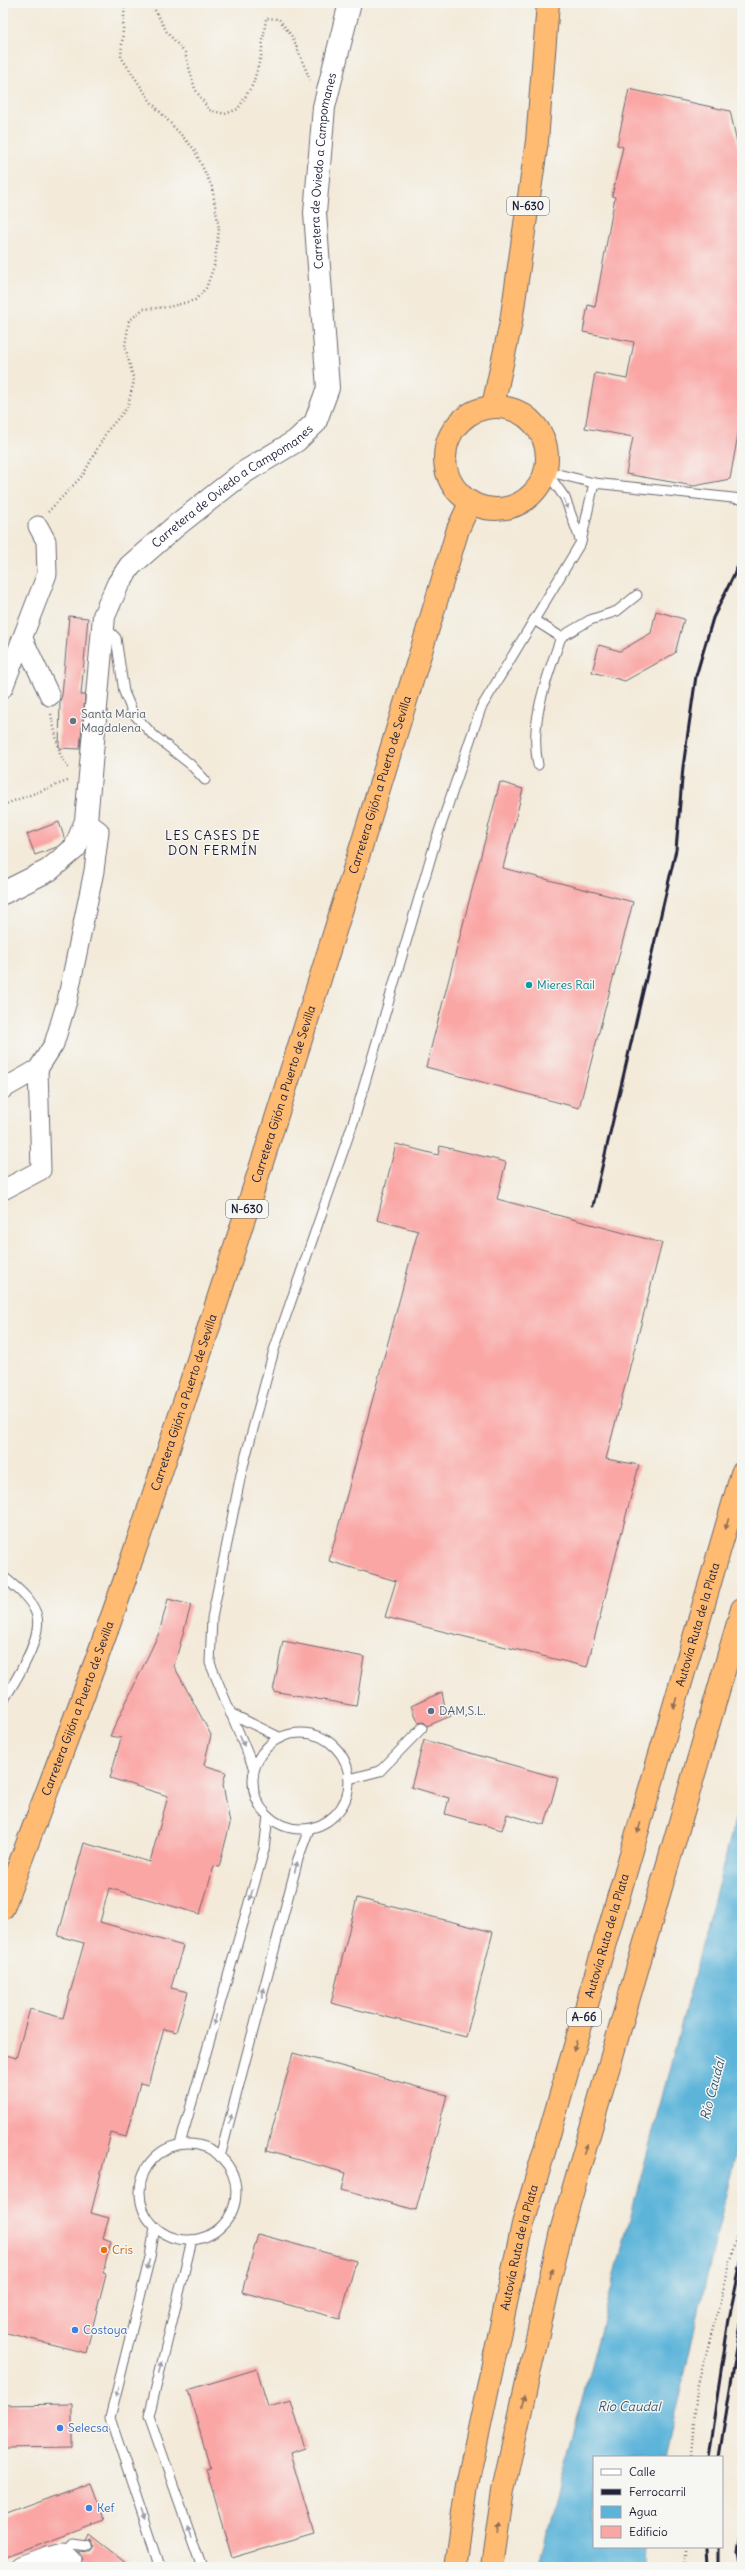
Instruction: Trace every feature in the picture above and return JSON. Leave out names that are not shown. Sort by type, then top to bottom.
[{"type":"highway","name":"N-630","points":[[493,406],[511,322],[537,141],[548,3]]},
{"type":"highway","points":[[493,406],[516,410],[536,425],[546,447],[546,471],[535,492],[516,505],[493,509],[470,503],[452,484],[444,459],[450,434],[468,414],[493,406]]},
{"type":"highway","name":"Carretera Gijón a Puerto de Sevilla","points":[[3,1908],[131,1560],[249,1204],[366,834],[458,529],[470,503]]},
{"type":"highway","name":"Autovía Ruta de la Plata","points":[[455,2567],[467,2485],[523,2224],[742,1473]]},
{"type":"highway","points":[[492,2567],[503,2490],[561,2231],[742,1609]]},
{"type":"street","name":"Carretera de Oviedo a Campomanes","points":[[3,892],[49,870],[75,848],[86,821],[103,625],[107,609],[130,566],[243,473],[296,441],[315,423],[328,388],[315,213],[324,107],[350,3]]},
{"type":"street","points":[[3,688],[23,639],[31,610],[47,574],[46,540],[38,526]]},
{"type":"street","points":[[23,639],[50,696]]},
{"type":"street","points":[[3,1089],[38,1069],[54,1044],[67,1001],[94,871],[99,831],[86,821]]},
{"type":"street","points":[[3,1190],[41,1170],[38,1069]]},
{"type":"street","points":[[20,2567],[47,2557],[68,2556]]},
{"type":"lane","points":[[546,471],[594,483],[742,500]]},
{"type":"lane","points":[[546,471],[564,498],[580,542]]},
{"type":"lane","points":[[254,1769],[210,1663],[212,1618],[241,1474],[274,1350],[354,1120],[435,843],[481,708],[580,542],[594,483]]},
{"type":"lane","points":[[538,765],[535,748],[540,696],[561,637],[590,620],[617,611],[637,595]]},
{"type":"lane","points":[[534,620],[561,637]]},
{"type":"lane","points":[[103,625],[116,638],[124,692],[133,713],[152,734],[190,764],[205,780]]},
{"type":"lane","points":[[3,1576],[24,1594],[37,1614],[36,1633],[21,1672],[3,1700]]},
{"type":"lane","points":[[230,1713],[281,1738]]},
{"type":"lane","points":[[349,1780],[380,1771],[422,1728]]},
{"type":"lane","points":[[299,1733],[318,1736],[328,1743],[345,1761],[349,1780],[346,1798],[336,1814],[321,1825],[309,1829],[285,1827],[268,1816],[257,1801],[253,1782],[254,1769],[266,1748],[281,1738],[299,1733]]},
{"type":"lane","points":[[180,2144],[264,1850],[268,1816]]},
{"type":"lane","points":[[220,2157],[298,1859],[309,1829]]},
{"type":"lane","points":[[190,2143],[205,2147],[220,2157],[233,2178],[236,2190],[233,2209],[223,2225],[208,2236],[192,2240],[172,2237],[155,2227],[144,2211],[140,2193],[141,2179],[153,2158],[168,2148],[180,2144],[190,2143]]},
{"type":"lane","points":[[155,2227],[150,2257],[110,2418],[160,2567]]},
{"type":"lane","points":[[192,2240],[149,2416],[202,2567]]},
{"type":"lane","points":[[51,2567],[68,2556],[73,2544],[89,2546]]},
{"type":"path","points":[[38,526],[83,475],[107,431],[127,408],[134,380],[125,346],[129,321],[143,309],[169,307],[195,300],[206,288],[214,266],[219,229],[212,187],[194,149],[151,102],[121,57],[125,3]]},
{"type":"path","points":[[151,3],[167,32],[186,53],[195,89],[209,110],[225,114],[238,109],[253,84],[261,56],[266,18],[279,18],[294,38],[318,100],[324,107]]},
{"type":"path","points":[[50,696],[49,708],[60,754]]},
{"type":"path","points":[[3,805],[72,779]]},
{"type":"path","points":[[691,2456],[698,2388],[742,2219]]},
{"type":"path","points":[[684,2548],[684,2567]]},
{"type":"water","name":"Río Caudal","points":[[742,1794],[742,2126],[665,2456],[593,2456],[593,2548],[645,2548],[644,2567],[538,2567]]},
{"type":"building","points":[[629,89],[730,111],[742,164],[742,412],[730,479],[694,486],[626,474],[633,437],[585,428],[595,373],[627,379],[634,342],[583,332],[588,305],[595,307],[615,197],[612,196],[623,147],[617,145]]},
{"type":"building","points":[[656,611],[684,619],[675,653],[625,681],[592,672],[599,645],[620,651],[651,633]]},
{"type":"building","points":[[69,616],[88,618],[81,695],[85,695],[80,749],[59,748],[60,701],[62,695]]},
{"type":"building","name":"Mieres Rail","points":[[500,782],[523,789],[503,868],[633,902],[579,1108],[426,1067]]},
{"type":"building","points":[[59,822],[65,840],[57,847],[35,855],[27,834]]},
{"type":"building","points":[[396,1144],[438,1155],[440,1146],[506,1162],[497,1199],[662,1243],[606,1459],[639,1465],[587,1667],[385,1617],[396,1581],[329,1561],[418,1231],[377,1220]]},
{"type":"building","points":[[168,1599],[191,1605],[174,1666],[211,1735],[204,1765],[226,1772],[223,1784],[230,1824],[219,1867],[214,1866],[200,1914],[109,1888],[100,1922],[183,1946],[171,1988],[188,1992],[176,2032],[164,2029],[148,2085],[140,2083],[126,2137],[111,2133],[91,2213],[109,2218],[103,2238],[111,2241],[103,2273],[106,2274],[86,2353],[3,2332],[3,2054],[16,2058],[30,2009],[63,2018],[84,1943],[58,1936],[84,1843],[150,1862],[168,1796],[110,1778],[121,1738],[110,1736],[159,1633]]},
{"type":"building","points":[[283,1641],[364,1657],[356,1706],[273,1691]]},
{"type":"building","name":"DAM,S.L.","points":[[442,1692],[445,1707],[451,1716],[427,1726],[424,1722],[419,1723],[411,1706]]},
{"type":"building","points":[[424,1740],[558,1778],[545,1825],[507,1814],[502,1830],[445,1814],[449,1798],[411,1787]]},
{"type":"building","points":[[357,1898],[493,1932],[466,2037],[331,2003]]},
{"type":"building","points":[[293,2053],[447,2095],[416,2210],[342,2190],[346,2173],[266,2151]]},
{"type":"building","points":[[258,2234],[356,2261],[340,2319],[242,2292]]},
{"type":"building","points":[[257,2369],[268,2407],[291,2401],[305,2448],[290,2453],[314,2534],[232,2558],[206,2468],[210,2467],[188,2390]]},
{"type":"building","points":[[72,2404],[72,2447],[3,2448],[3,2405]]},
{"type":"building","points":[[90,2483],[104,2521],[3,2558],[3,2515]]},
{"type":"building","points":[[90,2535],[131,2567],[79,2567],[83,2560],[79,2551],[91,2552],[95,2547],[93,2541],[87,2540]]},
{"type":"railway","points":[[593,1206],[676,850],[683,767],[696,676],[713,618],[742,558]]},
{"type":"railway","points":[[708,2456],[729,2319],[742,2258]]},
{"type":"railway","points":[[719,2456],[742,2317]]},
{"type":"railway","points":[[741,2567],[738,2550],[742,2528]]},
{"type":"railway","points":[[706,2548],[707,2567]]},
{"type":"railway","points":[[718,2548],[718,2567]]},
{"type":"place","name":"Santa Maria Magdalena","points":[[73,721]]},
{"type":"place","name":"Mieres Rail","points":[[529,985]]},
{"type":"place","name":"DAM,S.L.","points":[[431,1711]]},
{"type":"place","name":"Cris","points":[[104,2250]]},
{"type":"place","name":"Costoya","points":[[75,2330]]},
{"type":"place","name":"Selecsa","points":[[60,2428]]},
{"type":"place","name":"Kef","points":[[89,2508]]},
{"type":"district","name":"LES CASES DE DON FERMÍN","points":[[213,842]]}]
